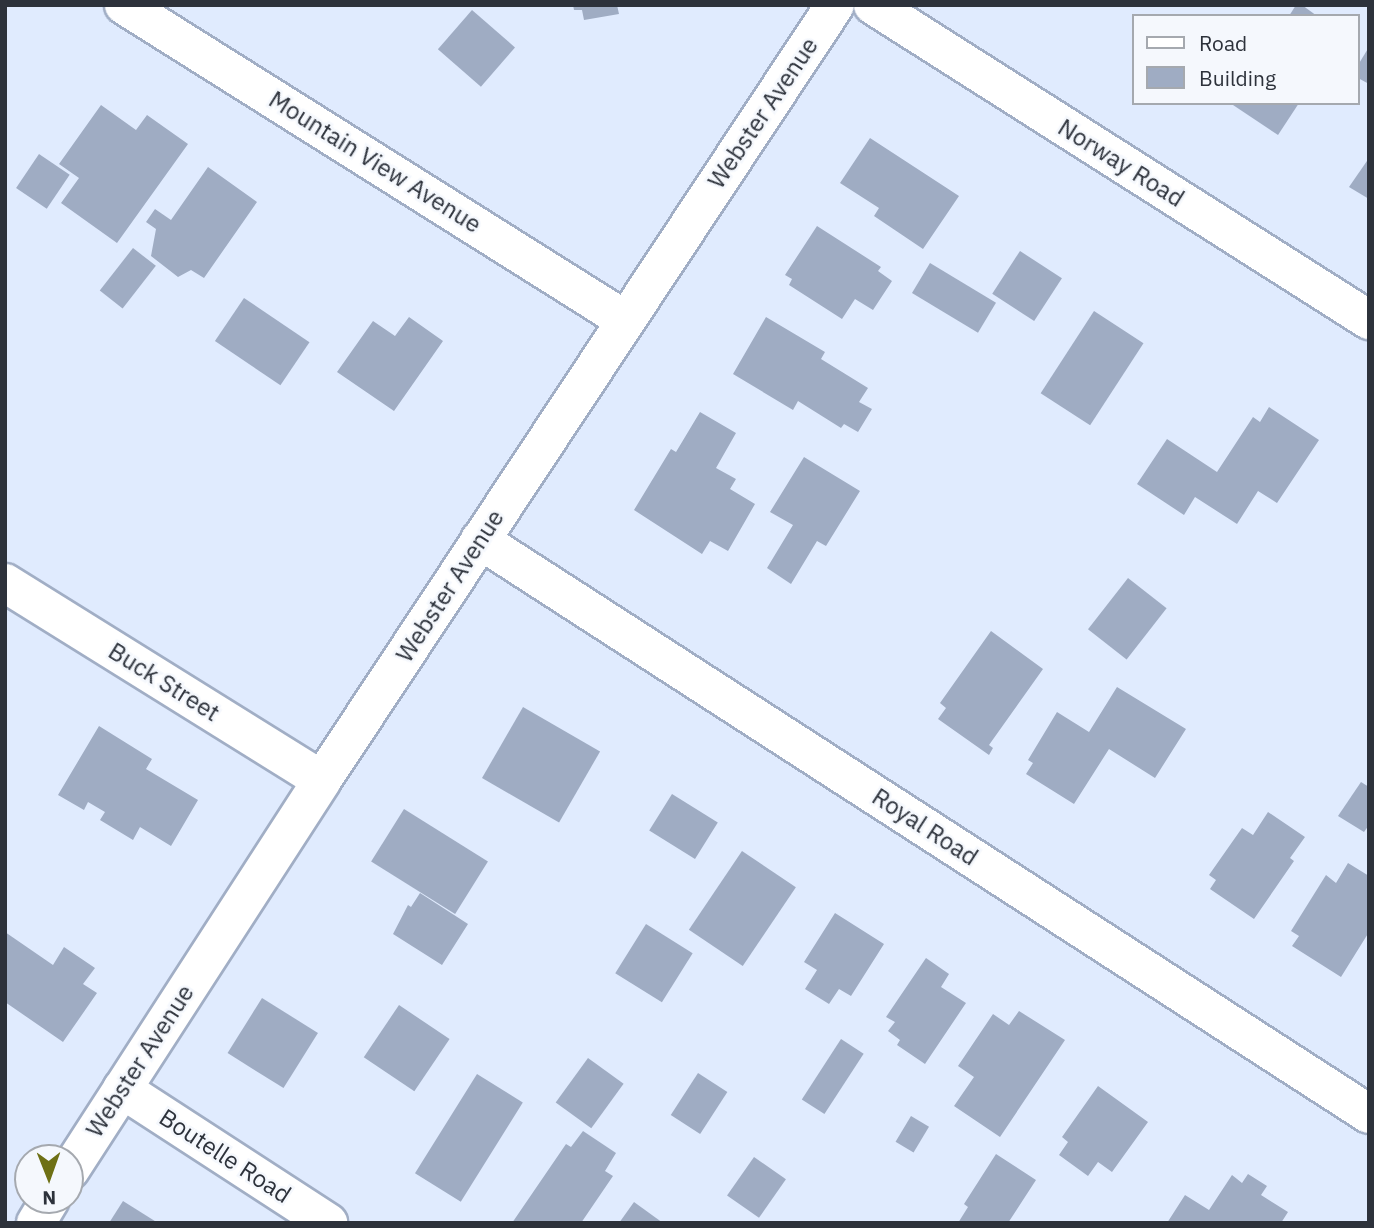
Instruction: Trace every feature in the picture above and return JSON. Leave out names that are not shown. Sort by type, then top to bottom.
[{"type":"street","name":"Mountain View Avenue","points":[[124,5],[625,320]]},
{"type":"street","name":"Webster Avenue","points":[[84,1148],[322,780],[835,5]]},
{"type":"street","name":"Norway Road","points":[[873,5],[1369,320]]},
{"type":"street","name":"Royal Road","points":[[481,540],[1369,1114]]},
{"type":"street","name":"Buck Street","points":[[5,583],[322,780]]},
{"type":"street","name":"Boutelle Road","points":[[122,1089],[328,1223]]},
{"type":"street","points":[[5,1212],[23,1223]]},
{"type":"building","points":[[573,5],[617,5],[619,14],[584,20],[582,10],[574,10]]},
{"type":"building","points":[[1296,5],[1302,5],[1314,14],[1290,14]]},
{"type":"building","points":[[472,10],[515,47],[481,87],[438,49]]},
{"type":"building","points":[[1369,47],[1369,84],[1360,79],[1360,62]]},
{"type":"building","points":[[101,105],[136,130],[147,115],[188,144],[117,243],[61,203],[79,178],[59,164]]},
{"type":"building","points":[[1233,105],[1298,105],[1278,135]]},
{"type":"building","points":[[870,138],[959,196],[923,249],[874,216],[879,208],[840,183]]},
{"type":"building","points":[[39,154],[70,175],[47,209],[16,188]]},
{"type":"building","points":[[1369,158],[1369,199],[1349,187]]},
{"type":"building","points":[[208,167],[257,202],[204,278],[191,270],[178,277],[151,256],[156,229],[146,222],[155,209],[171,220]]},
{"type":"building","points":[[817,226],[881,267],[878,271],[892,281],[873,310],[855,299],[842,319],[789,285],[792,279],[785,275]]},
{"type":"building","points":[[133,248],[156,266],[123,308],[100,291]]},
{"type":"building","points":[[1020,251],[1062,278],[1034,321],[992,294]]},
{"type":"building","points":[[930,263],[996,303],[978,333],[912,293]]},
{"type":"building","points":[[244,298],[309,342],[280,385],[215,341]]},
{"type":"building","points":[[1094,311],[1143,343],[1090,425],[1041,393]]},
{"type":"building","points":[[409,317],[443,341],[394,411],[337,372],[373,321],[395,336]]},
{"type":"building","points":[[766,317],[825,352],[821,359],[868,388],[859,402],[872,409],[858,432],[844,424],[841,428],[798,401],[793,410],[733,374]]},
{"type":"building","points":[[1269,407],[1319,440],[1277,503],[1258,491],[1237,524],[1195,497],[1184,515],[1137,484],[1167,439],[1217,472],[1253,417],[1260,422]]},
{"type":"building","points":[[700,412],[736,433],[716,468],[736,479],[730,489],[755,504],[728,551],[710,541],[702,554],[634,510],[671,449],[676,452]]},
{"type":"building","points":[[804,457],[860,491],[826,546],[817,541],[791,584],[767,568],[793,525],[770,512]]},
{"type":"building","points":[[1128,578],[1167,608],[1127,659],[1088,629]]},
{"type":"building","points":[[991,631],[1043,669],[989,745],[993,748],[989,755],[938,719],[946,708],[940,703]]},
{"type":"building","points":[[1117,687],[1186,729],[1155,778],[1109,749],[1074,804],[1026,774],[1033,763],[1028,760],[1057,712],[1089,732]]},
{"type":"building","points":[[523,707],[600,752],[559,823],[482,778]]},
{"type":"building","points":[[99,726],[152,759],[146,769],[198,800],[171,846],[140,827],[133,840],[100,820],[105,812],[88,802],[84,810],[58,795]]},
{"type":"building","points":[[1361,782],[1369,787],[1369,825],[1364,832],[1338,816]]},
{"type":"building","points":[[672,794],[718,823],[695,859],[649,830]]},
{"type":"building","points":[[404,809],[488,861],[455,914],[371,862]]},
{"type":"building","points":[[1268,812],[1305,837],[1290,858],[1294,861],[1254,919],[1210,889],[1216,880],[1209,875],[1242,828],[1253,835]]},
{"type":"building","points":[[742,851],[796,887],[743,966],[689,930]]},
{"type":"building","points":[[1348,863],[1369,876],[1369,932],[1341,977],[1292,946],[1299,936],[1291,931],[1326,875],[1336,883]]},
{"type":"building","points":[[420,893],[468,924],[442,965],[393,934],[408,905],[411,907]]},
{"type":"building","points":[[835,913],[884,944],[851,996],[839,989],[829,1004],[805,989],[817,970],[804,962]]},
{"type":"building","points":[[646,924],[693,953],[662,1002],[615,973]]},
{"type":"building","points":[[5,932],[53,965],[64,947],[95,968],[83,984],[97,993],[63,1042],[5,1002]]},
{"type":"building","points":[[926,958],[949,974],[941,987],[966,1003],[925,1064],[897,1045],[900,1040],[888,1031],[895,1022],[886,1017]]},
{"type":"building","points":[[262,998],[318,1033],[284,1088],[228,1053]]},
{"type":"building","points":[[399,1005],[450,1039],[414,1091],[364,1057]]},
{"type":"building","points":[[1019,1011],[1065,1040],[1000,1137],[954,1106],[974,1077],[958,1066],[993,1014],[1009,1025]]},
{"type":"building","points":[[841,1039],[864,1054],[824,1114],[802,1099]]},
{"type":"building","points":[[588,1058],[624,1084],[591,1128],[556,1102]]},
{"type":"building","points":[[698,1073],[727,1092],[700,1134],[671,1115]]},
{"type":"building","points":[[477,1074],[523,1103],[461,1202],[415,1173]]},
{"type":"building","points":[[1098,1086],[1148,1122],[1112,1172],[1098,1162],[1088,1176],[1059,1155],[1068,1142],[1062,1137]]},
{"type":"building","points":[[911,1116],[929,1127],[914,1153],[896,1142]]},
{"type":"building","points":[[583,1131],[616,1153],[605,1171],[613,1176],[581,1223],[512,1223],[566,1144],[571,1147]]},
{"type":"building","points":[[996,1154],[1036,1180],[1008,1223],[958,1223],[968,1207],[964,1204]]},
{"type":"building","points":[[754,1157],[786,1179],[759,1218],[727,1196]]},
{"type":"building","points":[[1248,1174],[1267,1186],[1261,1195],[1288,1212],[1281,1223],[1167,1223],[1185,1195],[1209,1210],[1232,1175],[1242,1183]]},
{"type":"building","points":[[123,1201],[158,1223],[109,1223]]},
{"type":"building","points":[[634,1202],[663,1223],[619,1223]]}]
